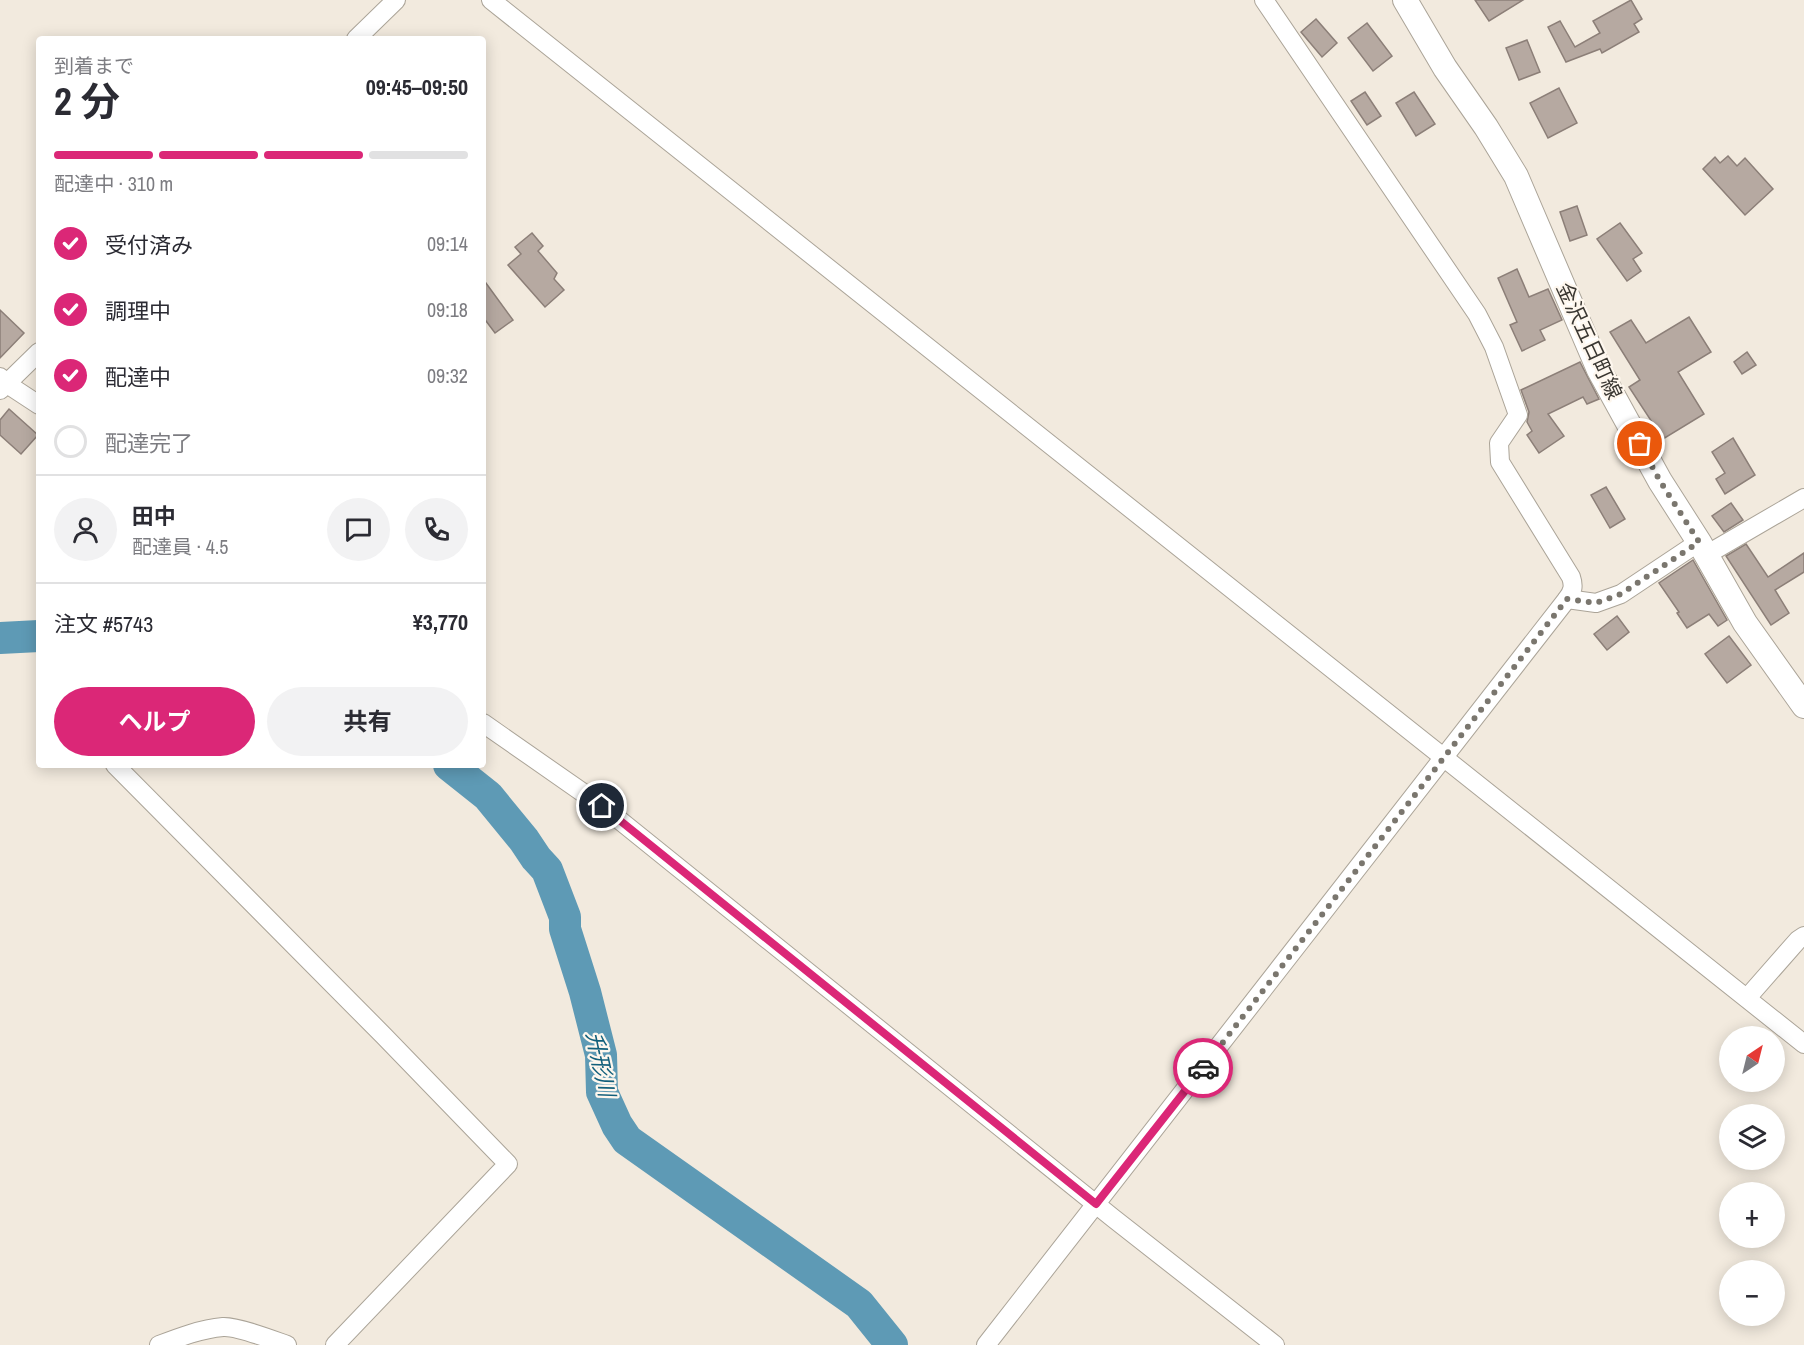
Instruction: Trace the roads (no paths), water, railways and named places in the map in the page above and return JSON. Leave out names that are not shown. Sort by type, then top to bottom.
[{"type":"main road","name":"金沢五日町線","points":[[1405,0],[1445,68],[1486,127],[1516,176],[1599,370],[1660,481],[1703,549],[1745,623],[1804,706]]},
{"type":"street","points":[[359,36],[396,0]]},
{"type":"street","points":[[491,0],[1804,1044]]},
{"type":"street","points":[[986,1345],[1572,593],[1574,584],[1500,462],[1499,443],[1518,416],[1490,339],[1477,314],[1264,0]]},
{"type":"street","points":[[36,355],[2,384],[36,403]]},
{"type":"street","points":[[1567,599],[1596,603],[1621,594],[1804,498]]},
{"type":"street","points":[[486,725],[602,806],[1096,1204],[1275,1345]]},
{"type":"street","points":[[118,768],[508,1164],[335,1345]]},
{"type":"street","points":[[1747,998],[1804,936]]},
{"type":"street","points":[[159,1345],[189,1334],[225,1327],[287,1345]]},
{"type":"waterway","name":"升形川","points":[[0,638],[36,636]]},
{"type":"waterway","name":"升形川","points":[[453,768],[488,796],[547,870],[565,917],[565,929],[585,992],[601,1055],[602,1092],[617,1125],[627,1140],[859,1304],[892,1345]]}]
